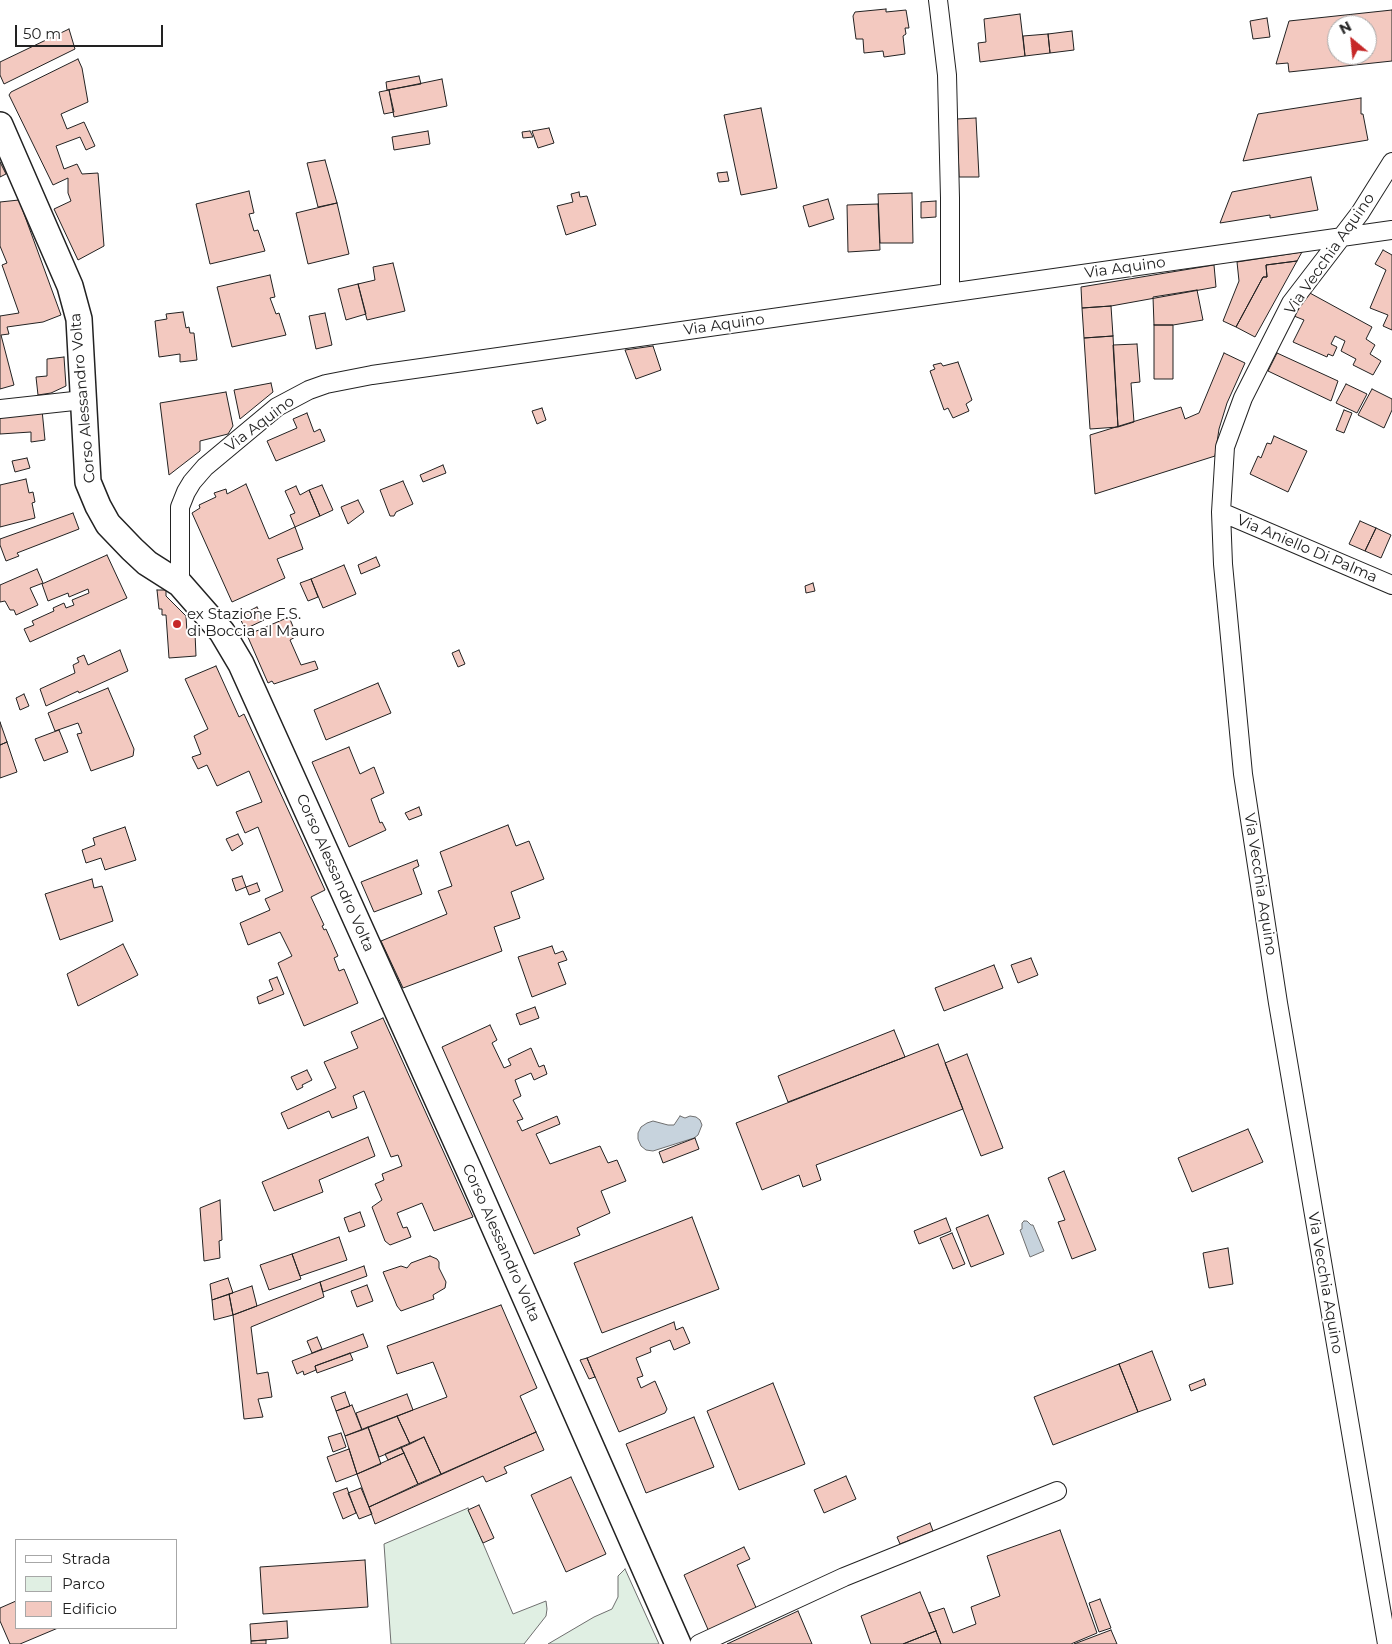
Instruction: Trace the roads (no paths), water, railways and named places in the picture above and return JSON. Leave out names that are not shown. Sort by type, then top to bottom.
[{"type":"main road","name":"Corso Alessandro Volta","points":[[0,126],[70,286],[78,319],[88,482],[98,506],[108,524],[132,549],[147,563],[180,584],[222,632],[241,664],[466,1163],[678,1644]]},
{"type":"street","points":[[938,0],[947,75],[950,293]]},
{"type":"street","name":"Via Vecchia Aquino","points":[[1387,1644],[1278,1002],[1244,784],[1223,564],[1221,512],[1225,447],[1243,398],[1291,303],[1360,213],[1392,162]]},
{"type":"street","name":"Via Aquino","points":[[180,584],[180,507],[192,482],[205,467],[277,407],[309,390],[342,380],[1392,230]]},
{"type":"street","points":[[0,409],[83,400]]},
{"type":"street","name":"Via Aniello Di Palma","points":[[1221,512],[1392,585]]},
{"type":"street","points":[[699,1644],[844,1577],[1057,1491]]},
{"type":"place","name":"ex Stazione F.S. di Boccia al Mauro","points":[[177,624]]}]
